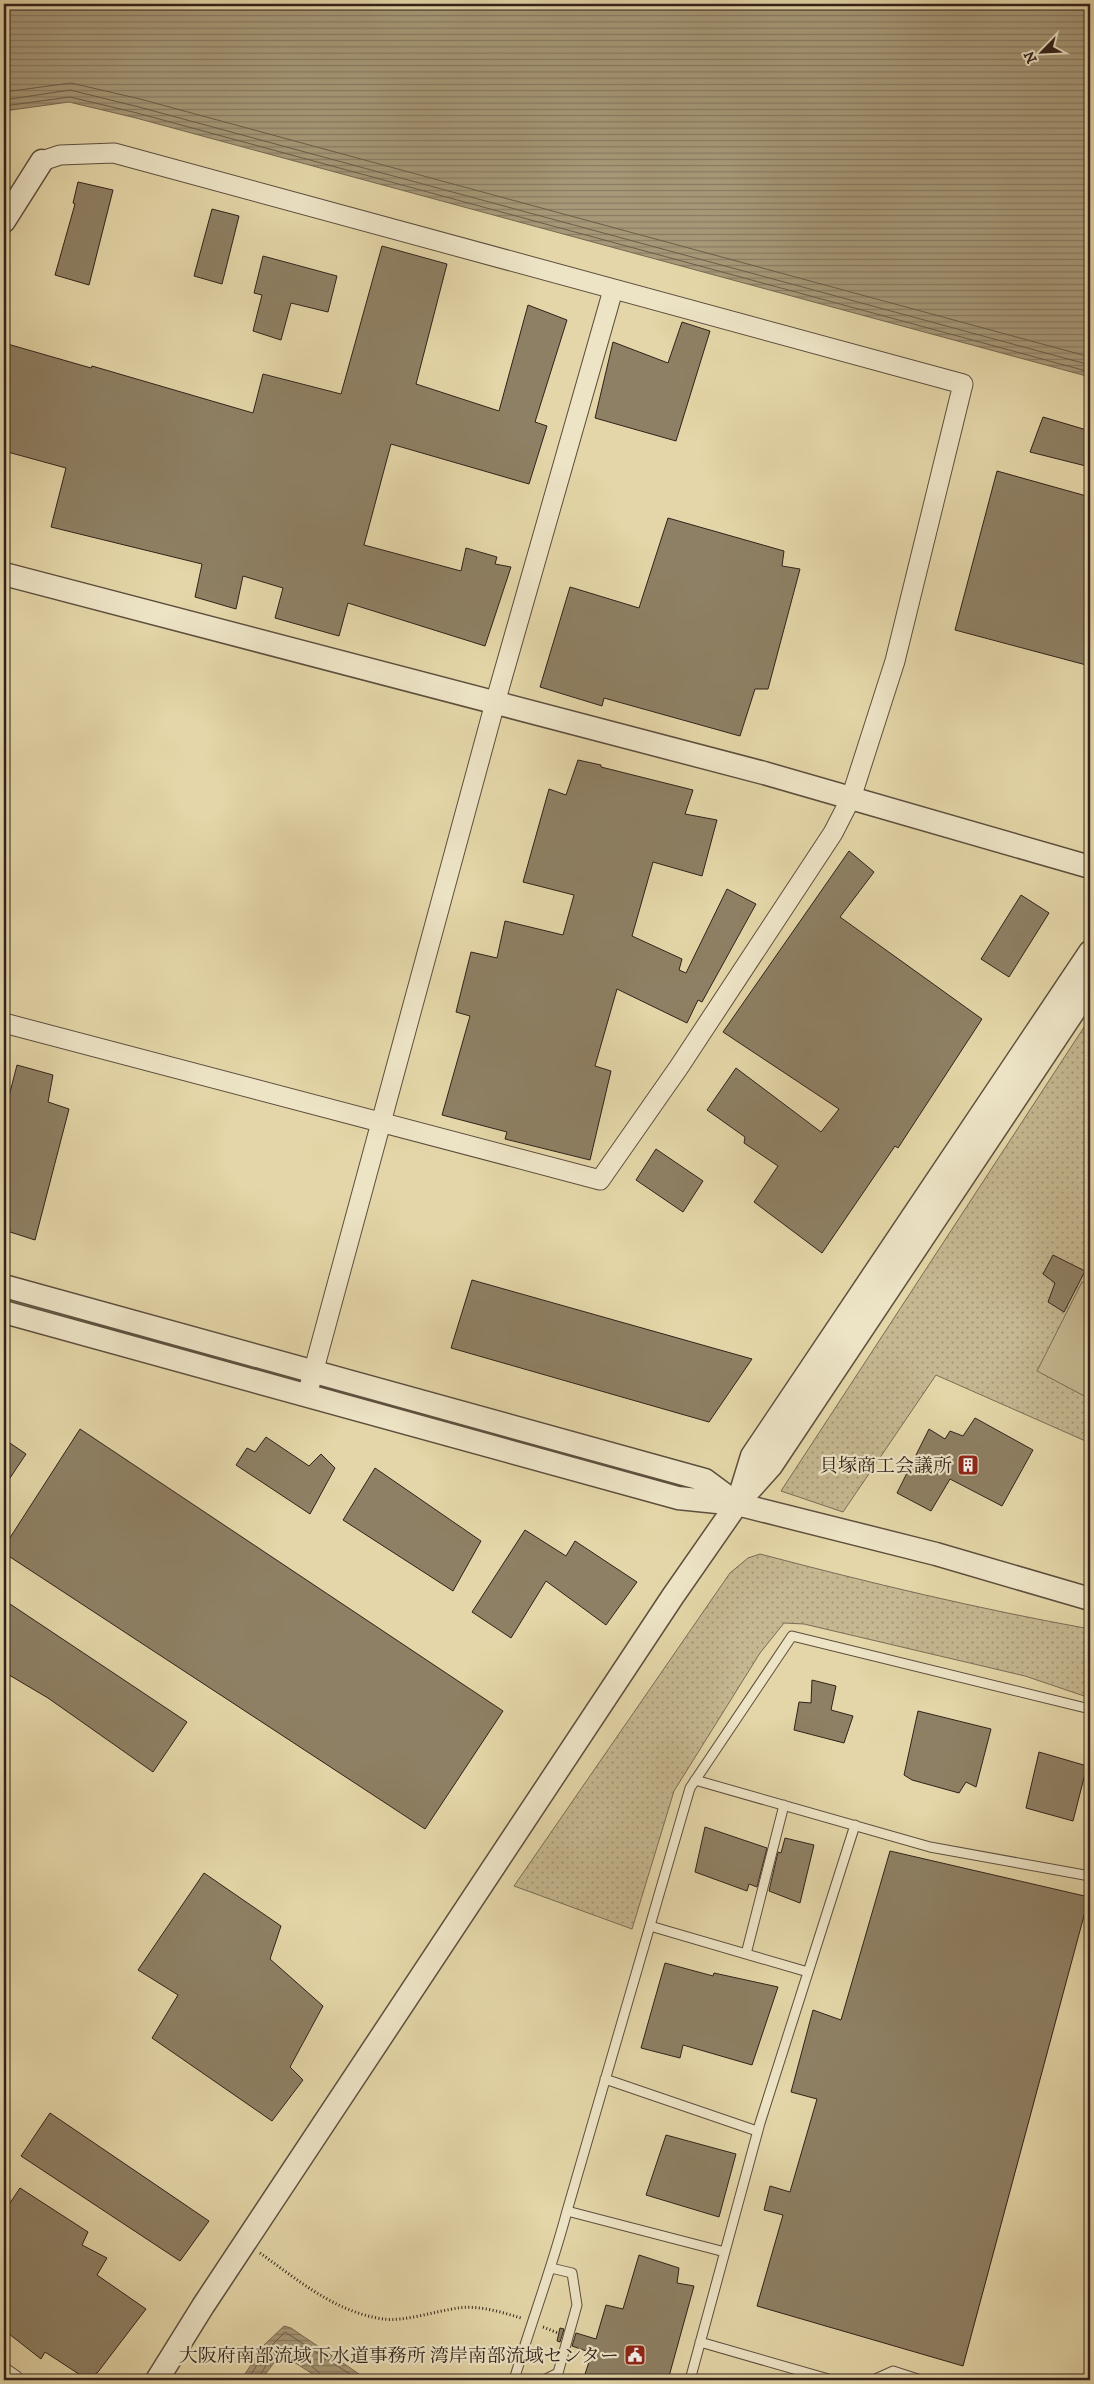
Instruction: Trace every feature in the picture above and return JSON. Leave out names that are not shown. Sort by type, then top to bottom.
[{"type":"street","points":[[4,221],[42,161],[60,155],[114,153],[963,384],[895,662],[851,798],[833,833],[690,1051],[600,1180],[380,1124],[4,1023]]},
{"type":"street","points":[[307,1395],[495,703],[612,290]]},
{"type":"street","points":[[4,574],[764,773],[1090,867]]},
{"type":"street","points":[[737,1504],[752,1456],[1090,952]]},
{"type":"street","points":[[157,2380],[203,2306],[668,1604],[737,1504],[771,1466],[1090,987]]},
{"type":"street","points":[[4,1286],[314,1370],[705,1480],[737,1504]]},
{"type":"street","points":[[4,1312],[678,1498],[737,1504],[936,1554],[1090,1599]]},
{"type":"street","points":[[4,2373],[14,2380]]},
{"type":"lane","points":[[524,2380],[514,2378],[531,2322],[551,2268],[690,1788],[792,1636],[1090,1709]]},
{"type":"lane","points":[[695,1780],[930,1847],[1090,1876]]},
{"type":"lane","points":[[746,1954],[784,1805]]},
{"type":"lane","points":[[690,2380],[757,2131],[855,1825]]},
{"type":"lane","points":[[650,1926],[808,1972]]},
{"type":"lane","points":[[605,2079],[757,2131]]},
{"type":"lane","points":[[567,2210],[724,2252]]},
{"type":"lane","points":[[544,2380],[558,2373],[577,2306],[572,2273],[551,2268]]},
{"type":"lane","points":[[700,2342],[832,2380]]},
{"type":"lane","points":[[873,2380],[892,2371],[921,2380]]},
{"type":"path","points":[[246,2242],[314,2292],[343,2308],[384,2319],[460,2308],[496,2310],[558,2334]]},
{"type":"shaded area","points":[[1090,1018],[1090,1443],[936,1375],[843,1512],[781,1491]]},
{"type":"shaded area","points":[[1082,1282],[1090,1286],[1090,1399],[1037,1371]]},
{"type":"shaded area","points":[[760,1554],[925,1595],[1090,1629],[1090,1698],[1025,1676],[804,1624],[784,1623],[760,1653],[674,1791],[632,1929],[514,1886],[730,1573],[748,1558]]},
{"type":"water","points":[[4,4],[1090,4],[1090,377],[136,118],[69,102],[4,111]]},
{"type":"water","points":[[284,2326],[291,2328],[368,2380],[322,2380],[286,2357],[276,2360],[261,2380],[241,2380],[264,2345]]},
{"type":"building","points":[[78,182],[113,190],[89,285],[55,275],[75,204],[73,203]]},
{"type":"building","points":[[212,209],[239,216],[222,284],[194,276]]},
{"type":"building","points":[[382,246],[447,264],[416,384],[499,411],[528,305],[567,320],[535,422],[547,426],[529,484],[391,444],[364,545],[461,571],[466,548],[497,557],[495,564],[511,567],[485,646],[348,603],[339,636],[275,618],[283,588],[243,576],[236,609],[195,597],[202,564],[51,527],[66,468],[4,451],[4,343],[91,368],[92,366],[253,413],[263,374],[341,394]]},
{"type":"building","points":[[263,256],[337,276],[328,312],[291,303],[281,340],[253,331],[262,295],[254,293]]},
{"type":"building","points":[[682,322],[710,331],[676,441],[595,418],[613,342],[668,363]]},
{"type":"building","points":[[1043,417],[1090,431],[1090,467],[1030,452]]},
{"type":"building","points":[[997,471],[1090,497],[1090,666],[955,630]]},
{"type":"building","points":[[668,518],[784,551],[782,566],[800,569],[768,689],[755,689],[740,736],[604,698],[602,706],[540,687],[570,587],[639,608]]},
{"type":"building","points":[[578,760],[693,790],[685,814],[717,820],[702,876],[653,862],[632,936],[682,959],[679,970],[686,973],[727,889],[756,904],[702,1002],[698,1000],[687,1023],[617,989],[595,1066],[611,1071],[590,1160],[505,1139],[507,1132],[442,1115],[470,1016],[456,1012],[471,952],[497,958],[505,921],[563,935],[574,895],[523,882],[549,789],[566,795]]},
{"type":"building","points":[[849,851],[874,872],[840,917],[982,1019],[898,1148],[895,1146],[822,1253],[754,1202],[778,1166],[744,1143],[745,1137],[707,1110],[736,1068],[821,1132],[839,1109],[723,1032]]},
{"type":"building","points":[[1021,895],[1049,913],[1009,977],[981,959]]},
{"type":"building","points":[[17,1065],[53,1075],[48,1102],[69,1109],[35,1240],[4,1230],[4,1116]]},
{"type":"building","points":[[656,1149],[703,1181],[683,1212],[636,1180]]},
{"type":"building","points":[[1053,1255],[1085,1271],[1064,1312],[1048,1302],[1055,1283],[1043,1274]]},
{"type":"building","points":[[472,1280],[752,1359],[709,1422],[451,1348]]},
{"type":"building","name":"貝塚商工会議所","points":[[975,1418],[1033,1450],[1002,1506],[950,1479],[931,1511],[897,1493],[929,1429],[945,1439],[950,1431],[963,1436]]},
{"type":"building","points":[[80,1429],[503,1711],[425,1829],[4,1553],[4,1547]]},
{"type":"building","points":[[266,1437],[309,1466],[321,1454],[335,1468],[310,1514],[236,1465],[247,1448],[255,1452]]},
{"type":"building","points":[[4,1439],[26,1454],[4,1487]]},
{"type":"building","points":[[375,1468],[481,1541],[453,1591],[343,1520]]},
{"type":"building","points":[[525,1530],[566,1556],[575,1541],[637,1582],[606,1625],[546,1581],[511,1638],[472,1612]]},
{"type":"building","points":[[4,1600],[187,1722],[153,1772],[48,1698],[4,1672]]},
{"type":"building","points":[[812,1680],[836,1686],[831,1710],[853,1716],[844,1743],[794,1730],[799,1702],[811,1703]]},
{"type":"building","points":[[918,1711],[991,1729],[976,1787],[966,1782],[959,1793],[912,1780],[904,1775]]},
{"type":"building","points":[[1039,1752],[1087,1766],[1073,1821],[1026,1808]]},
{"type":"building","points":[[705,1827],[767,1848],[757,1887],[749,1884],[747,1891],[695,1872]]},
{"type":"building","points":[[785,1838],[814,1845],[800,1903],[769,1891],[778,1852],[781,1853]]},
{"type":"building","points":[[890,1851],[1089,1897],[963,2366],[757,2306],[783,2215],[764,2210],[770,2186],[790,2192],[817,2099],[791,2092],[813,2010],[841,2020]]},
{"type":"building","points":[[204,1873],[281,1926],[270,1959],[323,2006],[290,2067],[303,2080],[272,2121],[152,2038],[178,1995],[138,1970]]},
{"type":"building","points":[[665,1963],[713,1976],[714,1973],[778,1987],[752,2065],[683,2045],[680,2058],[641,2048]]},
{"type":"building","points":[[50,2113],[209,2221],[180,2261],[21,2156]]},
{"type":"building","points":[[666,2135],[736,2154],[719,2217],[646,2195]]},
{"type":"building","points":[[20,2188],[88,2232],[82,2245],[107,2258],[97,2275],[146,2309],[98,2372],[88,2380],[45,2352],[41,2359],[4,2330],[4,2212]]},
{"type":"building","name":"大阪府南部流域下水道事務所 湾岸南部流域センター","points":[[639,2255],[679,2268],[677,2283],[694,2286],[668,2380],[583,2380],[592,2353],[572,2346],[576,2333],[596,2339],[606,2305],[623,2309]]},
{"type":"building","points":[[560,2328],[564,2329],[560,2342],[557,2341]]},
{"type":"place","name":"貝塚商工会議所","points":[[968,1465]]},
{"type":"place","name":"大阪府南部流域下水道事務所 湾岸南部流域センター","points":[[635,2355]]}]
